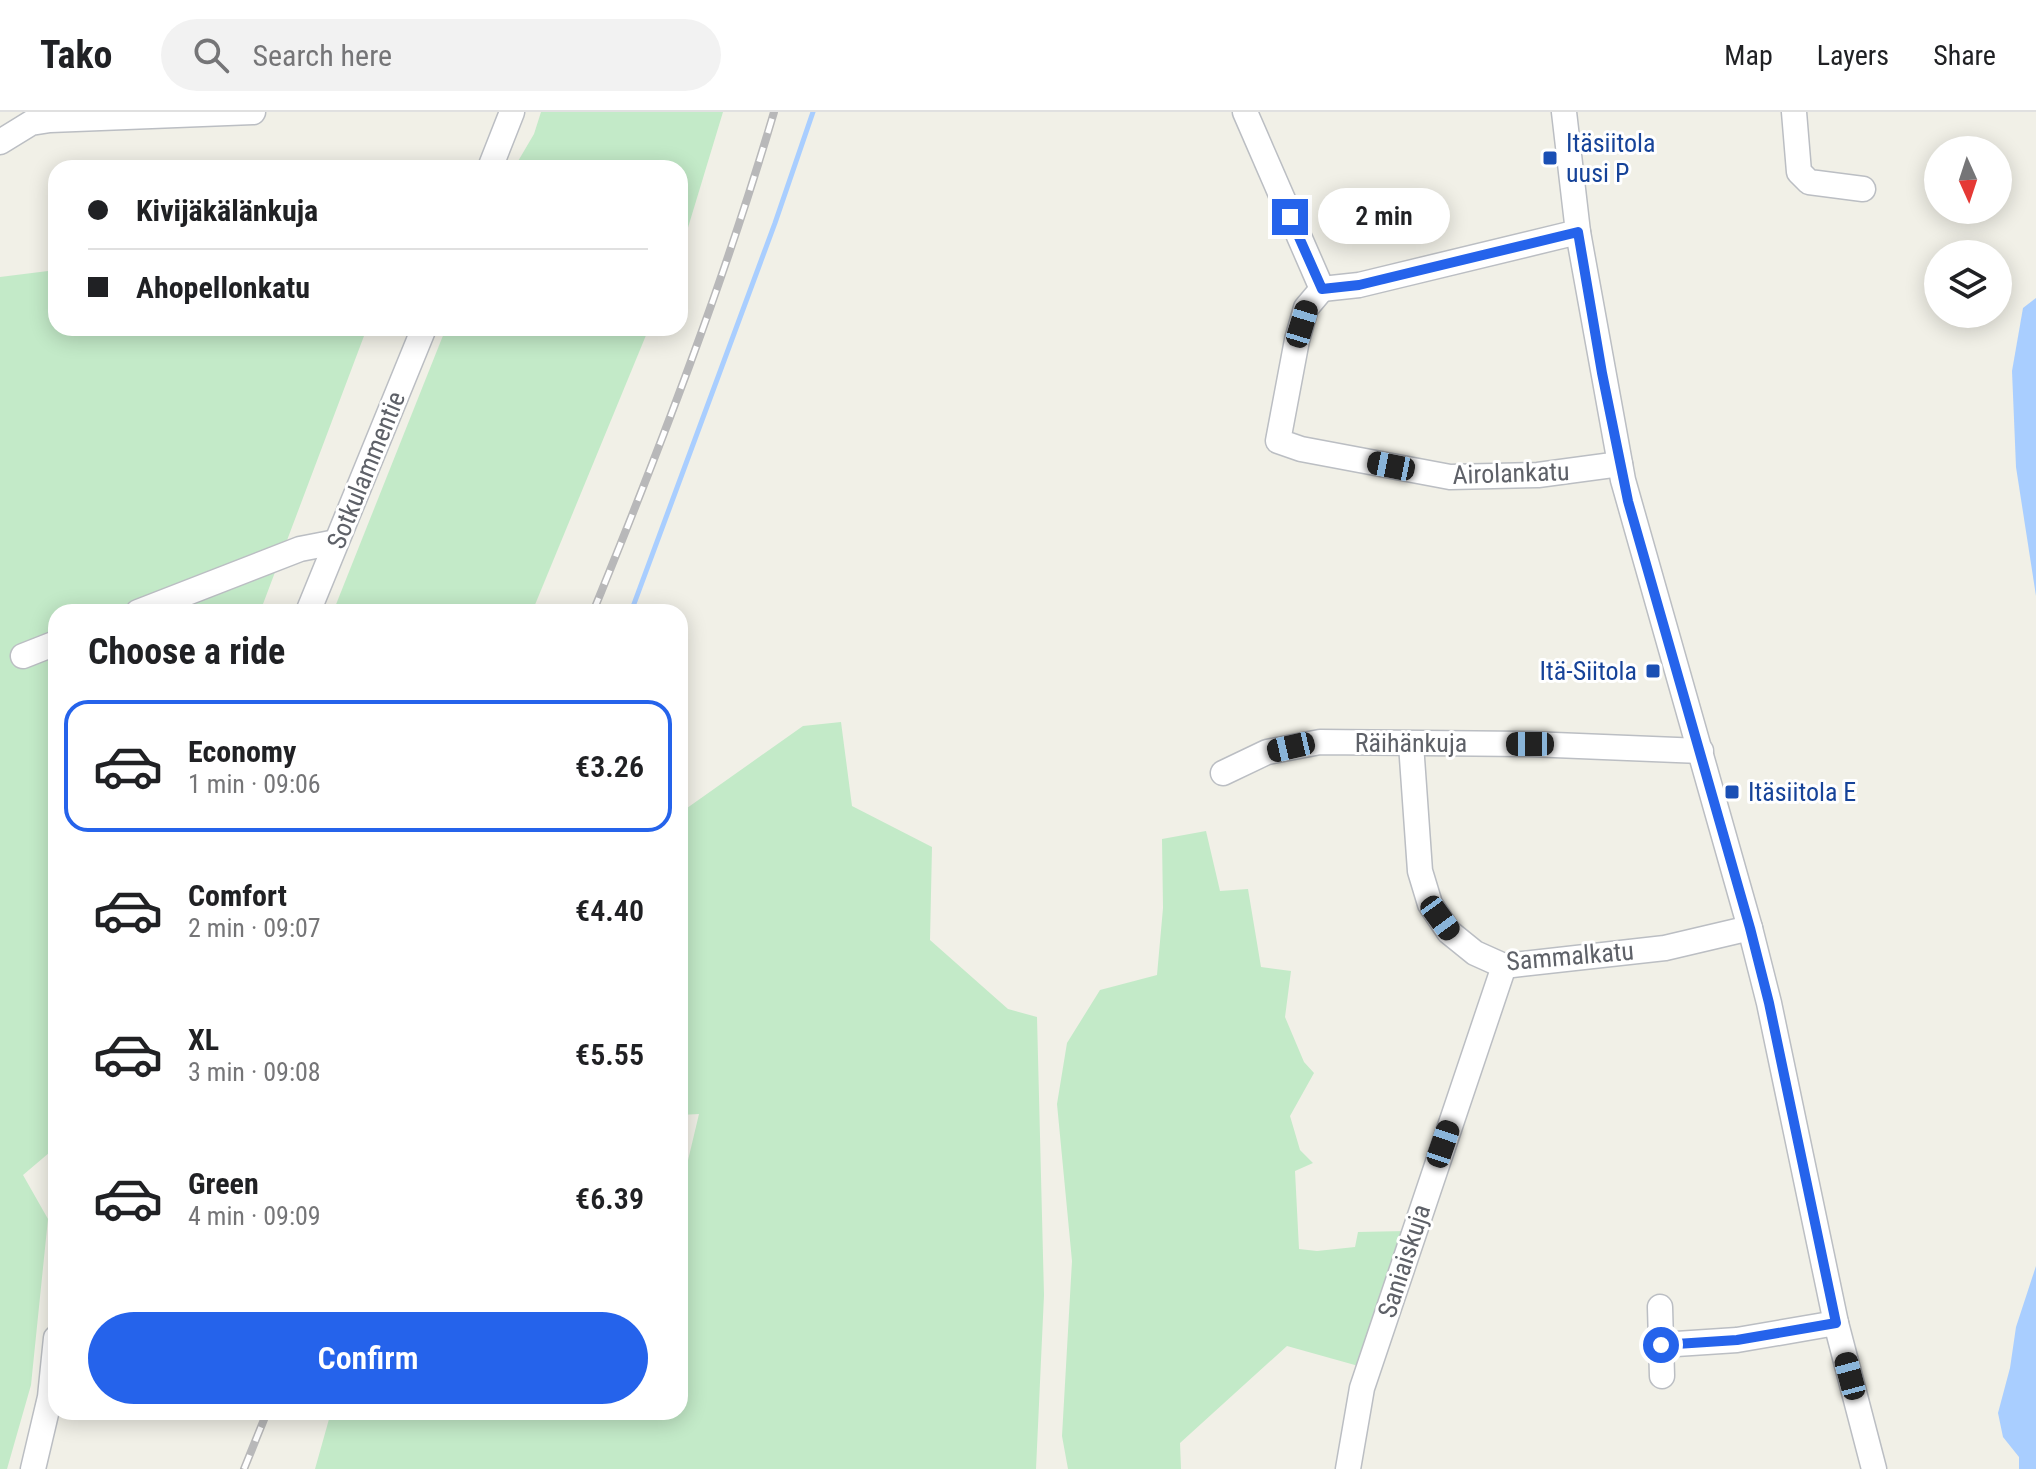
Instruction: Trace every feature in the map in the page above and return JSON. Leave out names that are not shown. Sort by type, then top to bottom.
[{"type":"street","points":[[0,142],[28,118],[50,120],[253,112]]},
{"type":"street","points":[[493,160],[512,112]]},
{"type":"street","points":[[1245,112],[1322,289],[1359,285],[1578,232]]},
{"type":"street","points":[[1564,112],[1578,232],[1620,464],[1769,1003],[1836,1323],[1874,1469]]},
{"type":"street","points":[[1794,112],[1799,172],[1809,182],[1863,189]]},
{"type":"street","name":"Airolankatu","points":[[1322,289],[1306,308],[1278,441],[1301,449],[1450,477],[1538,475],[1620,464]]},
{"type":"street","name":"Sotkulammentie","points":[[311,604],[421,336]]},
{"type":"street","points":[[159,604],[300,549],[336,542]]},
{"type":"street","points":[[23,656],[48,646]]},
{"type":"street","name":"Räihänkuja","points":[[1223,773],[1267,752],[1320,742],[1530,744],[1701,751]]},
{"type":"street","name":"Sammalkatu","points":[[1411,744],[1420,871],[1430,904],[1449,932],[1475,953],[1504,966],[1665,948],[1750,928]]},
{"type":"street","name":"Saniaiskuja","points":[[1348,1469],[1362,1388],[1504,966]]},
{"type":"street","points":[[1660,1307],[1662,1376]]},
{"type":"street","points":[[1661,1345],[1737,1340],[1836,1323]]},
{"type":"street","points":[[33,1469],[48,1405]]},
{"type":"green space","points":[[541,112],[723,112],[688,228],[688,160],[519,160],[534,134]]},
{"type":"green space","points":[[48,271],[48,336],[364,336],[263,604],[48,604],[48,1154],[23,1175],[48,1219],[31,1385],[7,1469],[0,1469],[0,277]]},
{"type":"green space","points":[[443,336],[646,336],[535,604],[336,604]]},
{"type":"green space","points":[[841,722],[852,806],[932,847],[930,940],[1008,1009],[1037,1017],[1044,1295],[1036,1469],[315,1469],[329,1420],[688,1420],[688,1160],[699,1114],[688,1115],[688,807],[803,726]]},
{"type":"green space","points":[[1206,831],[1220,891],[1248,889],[1261,967],[1291,971],[1285,1017],[1304,1062],[1314,1073],[1290,1116],[1300,1150],[1313,1163],[1295,1171],[1299,1249],[1317,1251],[1355,1247],[1358,1232],[1406,1231],[1362,1367],[1287,1346],[1180,1443],[1181,1469],[1068,1469],[1062,1436],[1072,1261],[1057,1104],[1067,1043],[1100,990],[1157,975],[1163,908],[1162,839]]},
{"type":"water","points":[[2036,298],[2036,596],[2016,467],[2012,371],[2023,308]]},
{"type":"water","points":[[2036,1266],[2036,1469],[2019,1469],[2019,1457],[2003,1437],[1998,1413],[2010,1368],[2016,1327]]},
{"type":"waterway","points":[[634,604],[813,112]]},
{"type":"railway","points":[[596,604],[690,364],[774,112]]},
{"type":"railway","points":[[244,1469],[264,1420]]},
{"type":"place","name":"Itäsiitola uusi P","points":[[1550,158]]},
{"type":"place","name":"Itä-Siitola","points":[[1653,671]]},
{"type":"place","name":"Itäsiitola E","points":[[1732,792]]},
{"type":"route","points":[[1290,217],[1322,289],[1359,285],[1578,232],[1623,480],[1769,1003],[1836,1323],[1737,1340],[1661,1345]]}]
